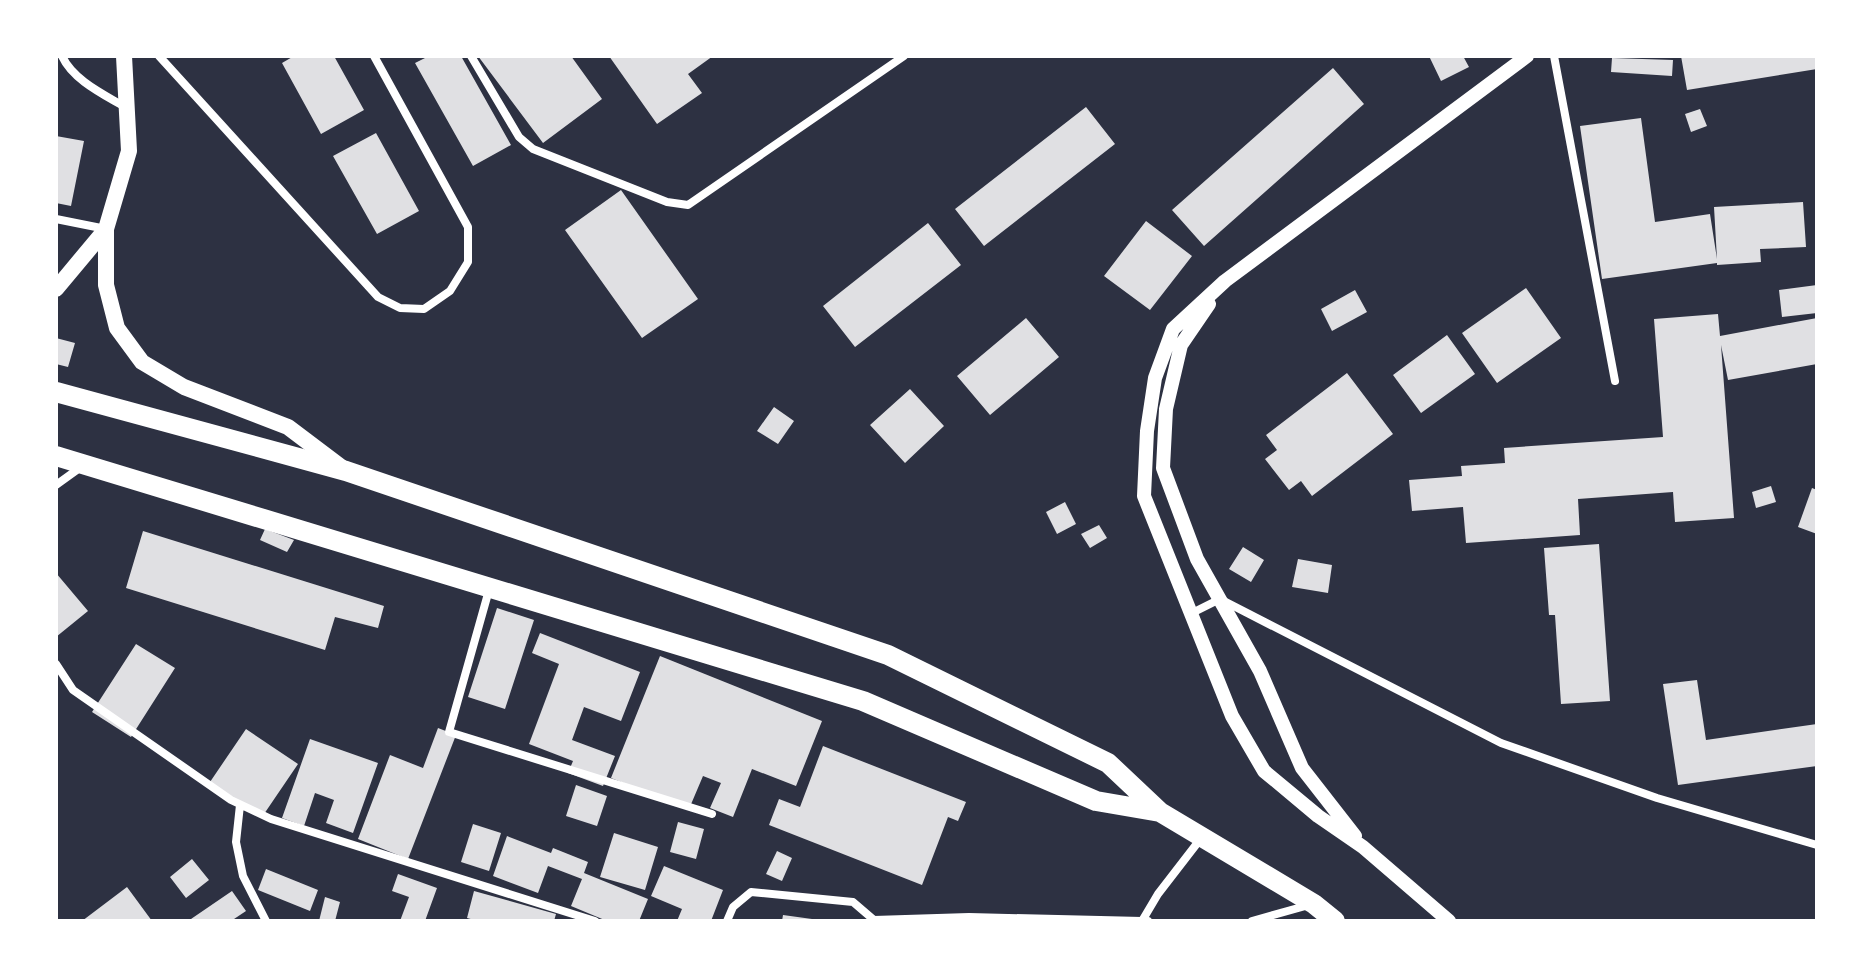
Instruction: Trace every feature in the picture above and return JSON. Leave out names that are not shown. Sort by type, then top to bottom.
[{"type":"main road","points":[[124,56],[129,151],[106,229],[106,285],[117,328],[142,362],[184,387],[288,427],[346,471]]},
{"type":"main road","points":[[56,289],[106,229]]},
{"type":"main road","points":[[56,392],[346,471],[888,655],[1108,763],[1160,812],[1314,904],[1335,921]]},
{"type":"main road","points":[[56,456],[863,701],[1096,801],[1160,812]]},
{"type":"street","points":[[62,56],[65,63],[87,84],[126,108]]},
{"type":"street","points":[[159,56],[378,297],[400,308],[424,309],[450,291],[468,262],[468,227],[374,56]]},
{"type":"street","points":[[471,56],[519,137],[533,149],[667,202],[688,205],[904,56]]},
{"type":"street","points":[[1449,921],[1363,847],[1318,816],[1264,771],[1232,716],[1144,496],[1147,431],[1155,378],[1173,329],[1225,281],[1527,56]]},
{"type":"street","points":[[1554,56],[1615,381]]},
{"type":"street","points":[[56,219],[106,229]]},
{"type":"street","points":[[1225,281],[1181,345],[1166,409],[1163,468],[1197,559],[1260,671],[1302,768],[1363,847]]},
{"type":"street","points":[[56,485],[84,464]]},
{"type":"street","points":[[490,588],[449,732],[712,814]]},
{"type":"street","points":[[1190,614],[1220,599]]},
{"type":"street","points":[[1220,599],[1501,743],[1657,798],[1817,845]]},
{"type":"street","points":[[56,664],[73,690],[240,805],[271,819],[595,921]]},
{"type":"street","points":[[240,805],[236,842],[243,876],[266,921]]},
{"type":"street","points":[[727,921],[733,907],[751,892],[853,902],[874,920],[969,917],[1145,921],[1158,894],[1203,836]]},
{"type":"street","points":[[1252,921],[1314,904]]},
{"type":"building","points":[[294,56],[334,56],[364,110],[321,134],[282,63]]},
{"type":"building","points":[[429,56],[461,56],[511,145],[473,166],[415,63]]},
{"type":"building","points":[[478,56],[571,56],[602,99],[543,143]]},
{"type":"building","points":[[609,56],[713,56],[688,74],[702,93],[657,124]]},
{"type":"building","points":[[1429,56],[1463,56],[1469,67],[1441,81]]},
{"type":"building","points":[[1681,56],[1817,56],[1817,69],[1687,90]]},
{"type":"building","points":[[1612,58],[1673,60],[1672,76],[1611,72]]},
{"type":"building","points":[[1333,68],[1364,104],[1204,246],[1172,210]]},
{"type":"building","points":[[1086,107],[1115,144],[984,246],[955,209]]},
{"type":"building","points":[[1700,109],[1707,126],[1691,132],[1685,114]]},
{"type":"building","points":[[1641,118],[1655,222],[1710,214],[1717,259],[1714,207],[1803,202],[1806,247],[1760,249],[1761,262],[1717,263],[1602,279],[1580,126]]},
{"type":"building","points":[[376,133],[419,211],[377,234],[333,156]]},
{"type":"building","points":[[56,136],[84,141],[71,206],[56,203]]},
{"type":"building","points":[[621,190],[698,299],[642,338],[565,230]]},
{"type":"building","points":[[1146,221],[1192,256],[1150,310],[1104,276]]},
{"type":"building","points":[[928,223],[961,265],[855,347],[823,306]]},
{"type":"building","points":[[1817,285],[1817,313],[1782,317],[1779,290]]},
{"type":"building","points":[[1526,288],[1561,338],[1497,383],[1462,333]]},
{"type":"building","points":[[1355,290],[1367,312],[1332,331],[1321,309]]},
{"type":"building","points":[[1718,314],[1720,336],[1817,318],[1817,364],[1728,380],[1721,345],[1734,518],[1675,522],[1673,492],[1578,499],[1580,535],[1466,543],[1463,507],[1412,511],[1409,480],[1462,476],[1461,466],[1505,463],[1504,448],[1663,437],[1654,319]]},
{"type":"building","points":[[1026,318],[1059,357],[990,415],[957,376]]},
{"type":"building","points":[[1447,335],[1475,374],[1421,413],[1393,375]]},
{"type":"building","points":[[56,338],[75,343],[68,367],[56,364]]},
{"type":"building","points":[[1347,373],[1393,434],[1312,496],[1301,481],[1289,490],[1265,459],[1277,450],[1266,435]]},
{"type":"building","points":[[910,389],[944,426],[905,463],[870,425]]},
{"type":"building","points":[[774,407],[794,421],[778,444],[757,431]]},
{"type":"building","points":[[1771,486],[1776,502],[1756,508],[1752,492]]},
{"type":"building","points":[[1812,488],[1817,490],[1817,534],[1798,527]]},
{"type":"building","points":[[1065,502],[1076,524],[1057,534],[1046,512]]},
{"type":"building","points":[[1099,525],[1107,538],[1090,548],[1081,534]]},
{"type":"building","points":[[265,529],[294,540],[287,552],[260,540]]},
{"type":"building","points":[[143,531],[384,606],[378,628],[335,617],[325,650],[126,588]]},
{"type":"building","points":[[1599,544],[1610,701],[1561,704],[1555,615],[1549,615],[1544,548]]},
{"type":"building","points":[[1243,547],[1264,560],[1251,582],[1229,569]]},
{"type":"building","points":[[1298,559],[1332,565],[1328,593],[1292,587]]},
{"type":"building","points":[[56,573],[88,611],[56,637]]},
{"type":"building","points":[[497,608],[534,620],[505,709],[468,697]]},
{"type":"building","points":[[540,633],[640,672],[621,721],[584,707],[572,740],[615,756],[603,786],[568,773],[573,761],[529,744],[559,664],[532,653]]},
{"type":"building","points":[[136,644],[175,668],[131,737],[92,712]]},
{"type":"building","points":[[660,656],[822,721],[796,786],[752,769],[733,817],[710,808],[721,783],[703,776],[689,809],[611,778]]},
{"type":"building","points":[[1697,680],[1706,740],[1817,724],[1817,766],[1678,785],[1663,684]]},
{"type":"building","points":[[438,728],[456,735],[408,859],[358,839],[390,755],[423,768]]},
{"type":"building","points":[[246,729],[298,764],[262,817],[210,782]]},
{"type":"building","points":[[310,739],[378,763],[353,833],[326,823],[334,800],[315,793],[304,826],[282,818]]},
{"type":"building","points":[[823,746],[966,802],[958,821],[948,817],[922,885],[769,825],[779,799],[800,807]]},
{"type":"building","points":[[576,785],[607,796],[597,826],[566,816]]},
{"type":"building","points":[[678,822],[704,829],[696,859],[670,852]]},
{"type":"building","points":[[473,824],[501,833],[489,871],[461,862]]},
{"type":"building","points":[[614,833],[658,847],[645,890],[600,877]]},
{"type":"building","points":[[507,836],[551,853],[553,848],[588,862],[584,873],[648,899],[639,921],[607,921],[571,906],[582,879],[548,866],[538,893],[493,876]]},
{"type":"building","points":[[777,851],[792,858],[782,881],[766,874]]},
{"type":"building","points":[[192,859],[209,880],[186,898],[170,877]]},
{"type":"building","points":[[664,866],[723,890],[711,921],[677,921],[682,909],[651,896]]},
{"type":"building","points":[[266,869],[318,890],[310,911],[258,890]]},
{"type":"building","points":[[398,874],[437,888],[425,921],[400,921],[409,897],[392,891]]},
{"type":"building","points":[[127,887],[152,921],[82,921]]},
{"type":"building","points":[[232,891],[246,911],[231,921],[192,921],[191,919]]},
{"type":"building","points":[[474,891],[556,914],[554,921],[478,921],[467,918]]},
{"type":"building","points":[[325,897],[340,902],[335,921],[319,921]]},
{"type":"building","points":[[783,915],[812,919],[812,921],[782,921]]}]
